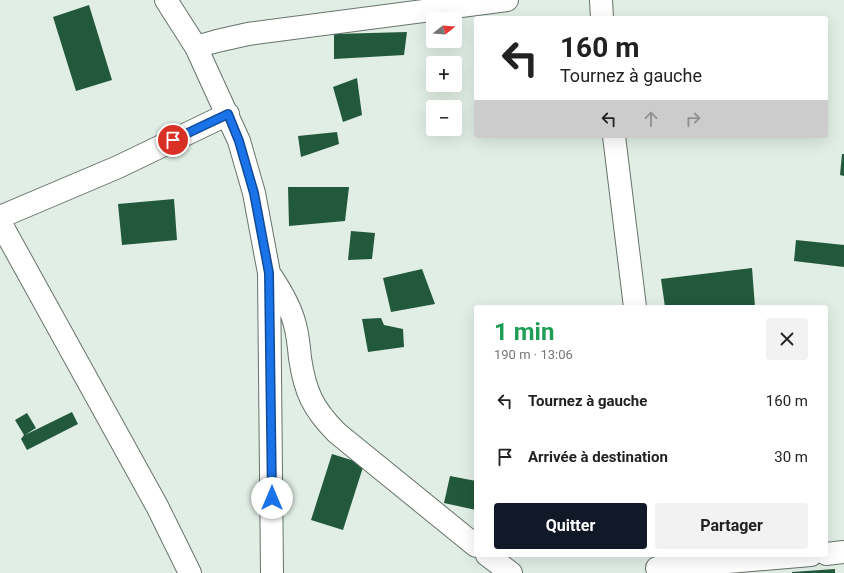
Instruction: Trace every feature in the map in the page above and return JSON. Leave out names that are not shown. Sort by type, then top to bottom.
[{"type":"street","points":[[166,0],[196,47],[228,114],[239,141],[254,193],[269,273],[272,573]]},
{"type":"street","points":[[196,47],[248,34],[507,0]]},
{"type":"street","points":[[601,0],[602,16]]},
{"type":"street","points":[[0,217],[118,167],[228,114]]},
{"type":"street","points":[[614,138],[635,305]]},
{"type":"street","points":[[0,222],[153,499],[190,573]]},
{"type":"street","points":[[269,273],[280,290],[295,324],[305,382],[312,403],[323,419],[337,433],[474,544]]},
{"type":"street","points":[[828,554],[844,552]]},
{"type":"street","points":[[490,557],[511,573]]},
{"type":"street","points":[[657,565],[780,557]]},
{"type":"building","points":[[89,5],[112,80],[76,91],[53,17]]},
{"type":"building","points":[[407,32],[404,55],[334,59],[334,34]]},
{"type":"building","points":[[357,78],[362,115],[343,122],[333,87]]},
{"type":"building","points":[[337,132],[339,144],[301,157],[298,136]]},
{"type":"building","points":[[842,154],[844,154],[844,176],[840,175]]},
{"type":"building","points":[[288,187],[349,187],[345,221],[289,226]]},
{"type":"building","points":[[174,199],[177,240],[122,245],[118,204]]},
{"type":"building","points":[[351,231],[375,233],[372,259],[348,260]]},
{"type":"building","points":[[796,240],[844,245],[844,267],[794,261]]},
{"type":"building","points":[[752,268],[755,305],[665,305],[661,279]]},
{"type":"building","points":[[422,269],[435,304],[391,312],[383,278]]},
{"type":"building","points":[[381,318],[384,325],[403,329],[404,347],[368,352],[362,319]]},
{"type":"building","points":[[72,412],[78,424],[27,450],[21,439],[24,435],[15,420],[27,413],[36,428],[25,435]]},
{"type":"building","points":[[332,454],[364,464],[343,530],[311,520]]},
{"type":"building","points":[[450,476],[474,481],[474,510],[444,503]]},
{"type":"building","points":[[835,569],[835,573],[792,573],[792,572]]},
{"type":"route","points":[[173,140],[228,114],[239,141],[254,193],[269,273],[271,332],[272,498]]}]
